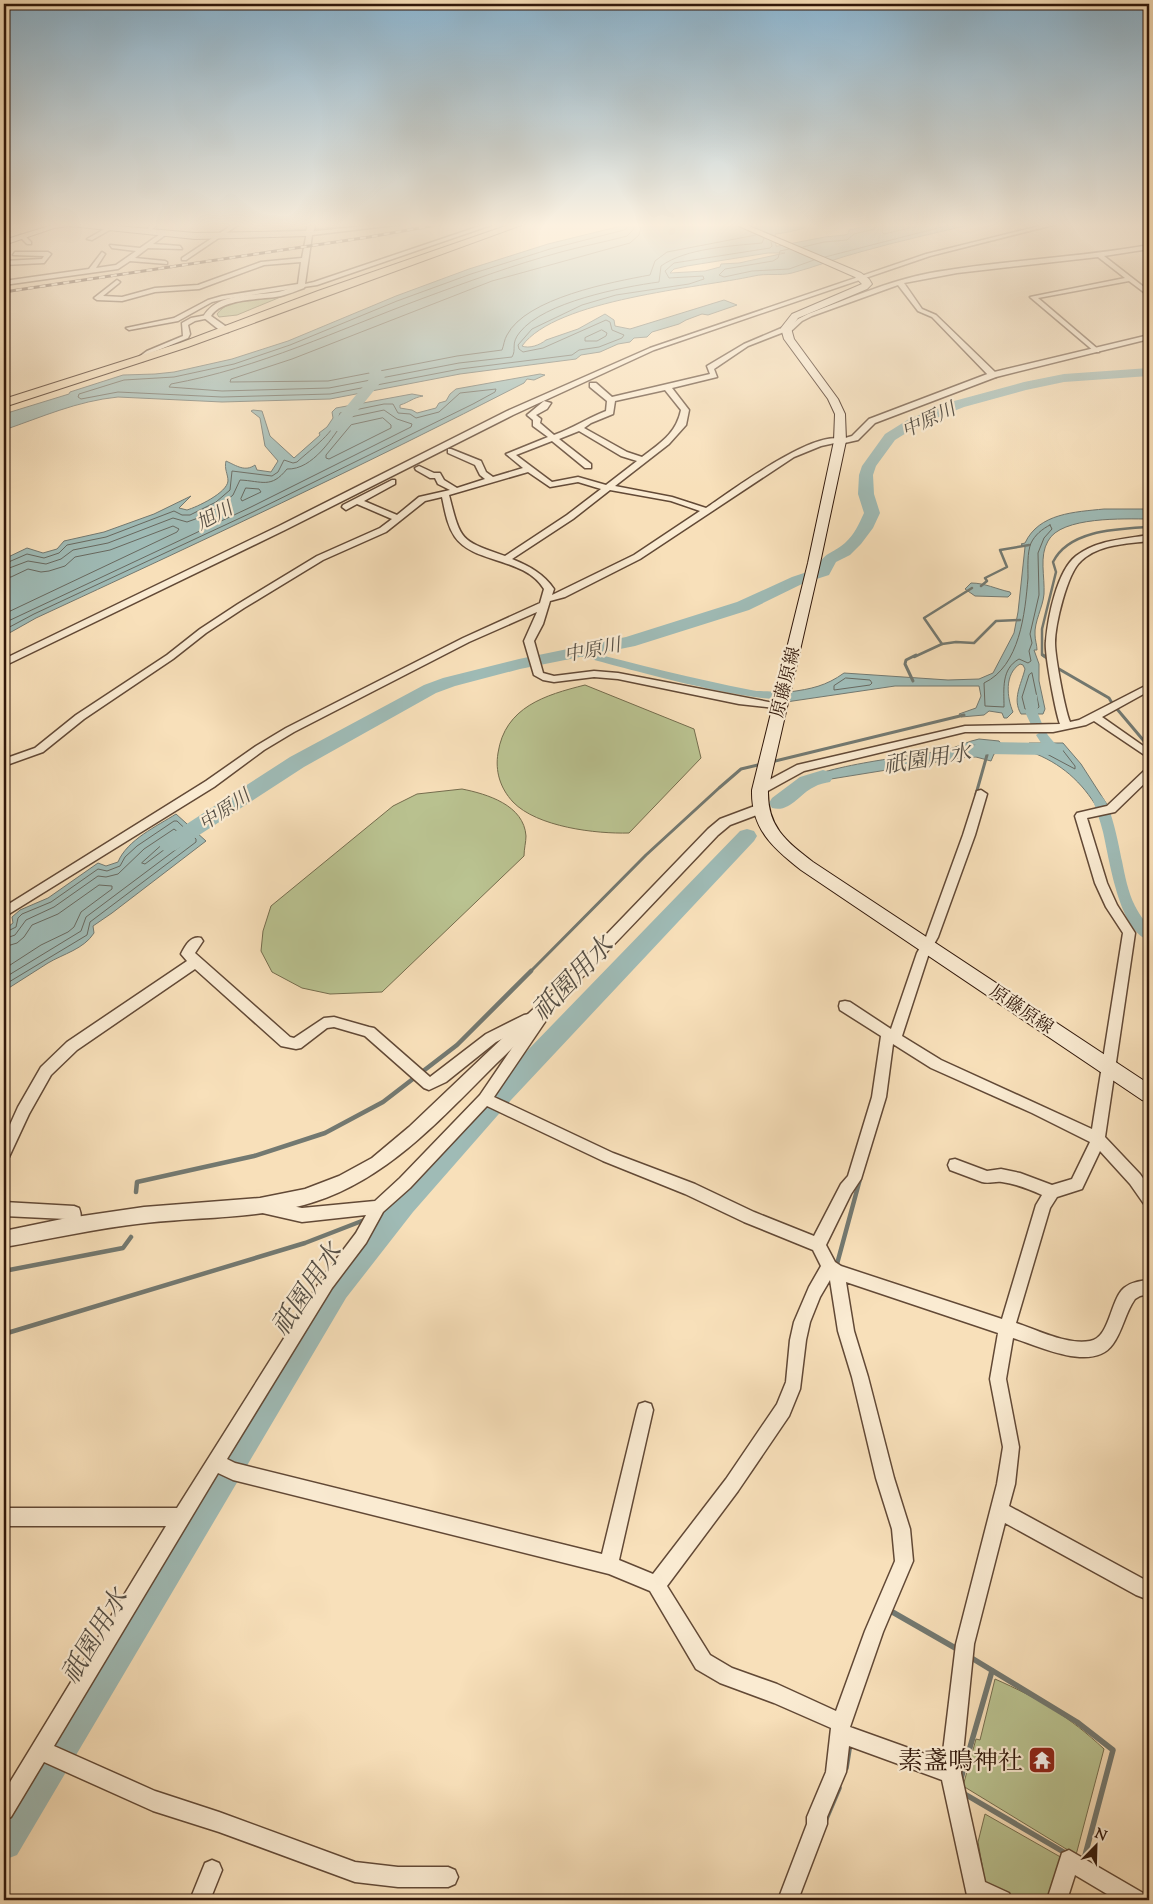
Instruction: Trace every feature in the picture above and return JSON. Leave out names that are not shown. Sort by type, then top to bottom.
[{"type":"main road","points":[[225,330],[273,312]]},
{"type":"main road","points":[[4,403],[277,312]]},
{"type":"main road","points":[[786,331],[795,316],[805,312]]},
{"type":"main road","name":"原藤原線","points":[[786,331],[838,407],[841,421],[840,442],[814,564],[760,790],[760,809],[768,832],[785,849],[807,866],[1149,1094]]},
{"type":"street","points":[[130,328],[176,320],[191,312]]},
{"type":"street","points":[[140,359],[149,352],[186,337],[188,334],[184,324],[207,317],[210,312]]},
{"type":"street","points":[[4,663],[282,528],[567,386],[652,349],[758,312]]},
{"type":"street","points":[[610,400],[714,375],[710,368],[736,350],[786,331],[800,320],[819,312]]},
{"type":"street","points":[[924,312],[934,316],[993,375]]},
{"type":"street","points":[[1049,312],[1096,351]]},
{"type":"street","points":[[207,317],[225,330]]},
{"type":"street","points":[[4,912],[210,784],[260,748],[290,730],[466,640],[545,602],[562,596],[637,557],[791,455],[819,444],[855,438],[872,421],[993,375],[1149,337]]},
{"type":"street","points":[[593,385],[610,400],[610,412],[554,439],[510,454],[529,469],[536,472],[550,485],[579,478],[608,487],[687,502],[707,511]]},
{"type":"street","points":[[567,386],[532,415],[537,419],[536,424],[540,429],[588,466]]},
{"type":"street","points":[[506,559],[570,516],[642,460],[682,425],[685,410],[666,386]]},
{"type":"street","points":[[346,506],[547,403]]},
{"type":"street","points":[[580,428],[624,454],[642,460]]},
{"type":"street","points":[[451,451],[478,463],[483,473],[492,481]]},
{"type":"street","points":[[419,468],[433,476],[437,475],[441,482],[449,485],[456,491]]},
{"type":"street","points":[[4,763],[39,750],[80,717],[170,657],[203,631],[298,570],[348,544],[383,530],[422,499],[492,481],[529,469]]},
{"type":"street","points":[[445,494],[461,540],[468,546],[506,559],[545,581],[549,589],[538,624],[529,641],[539,675],[545,679],[555,680],[584,674],[600,674],[634,678],[729,699],[781,699]]},
{"type":"street","points":[[357,501],[399,519]]},
{"type":"street","points":[[1066,726],[1063,719],[1050,643],[1058,601],[1067,573],[1078,559],[1099,546],[1149,538]]},
{"type":"street","points":[[760,790],[801,768],[965,729],[1053,729],[1082,722],[1149,687]]},
{"type":"street","points":[[1094,716],[1149,755]]},
{"type":"street","points":[[1002,1900],[977,1894],[951,1773],[965,1644],[1000,1511],[1011,1447],[998,1379],[1007,1326],[1043,1204],[1052,1192],[1077,1184],[1098,1139],[1128,933],[1112,906],[1102,883],[1081,816],[1104,812],[1148,776]]},
{"type":"street","points":[[818,1245],[846,1189],[854,1180],[879,1097],[892,1035],[969,835],[981,794]]},
{"type":"street","points":[[4,1239],[144,1215],[260,1206],[305,1197],[344,1182],[378,1163],[415,1132],[536,1016],[712,832],[726,822],[760,809]]},
{"type":"street","points":[[196,941],[187,954],[286,1042],[296,1044],[324,1022],[334,1022],[369,1032],[430,1084],[441,1078],[491,1038],[536,1016]]},
{"type":"street","points":[[4,1153],[23,1111],[46,1072],[72,1046],[195,962]]},
{"type":"street","points":[[4,1810],[49,1754],[181,1517],[223,1466],[327,1283],[360,1238],[373,1215],[491,1101],[552,1000]]},
{"type":"street","points":[[845,1006],[936,1064],[1037,1109],[1098,1139],[1135,1179],[1149,1199]]},
{"type":"street","points":[[491,1101],[608,1157],[690,1189],[818,1245],[833,1270],[846,1331],[860,1377],[885,1478],[901,1529],[904,1561],[874,1632],[845,1732],[836,1772],[817,1817],[817,1824],[788,1900]]},
{"type":"street","points":[[955,1165],[987,1177],[992,1174],[1022,1180],[1052,1192]]},
{"type":"street","points":[[260,1206],[302,1215],[373,1215]]},
{"type":"street","points":[[4,1209],[74,1213],[73,1226]]},
{"type":"street","points":[[833,1270],[1007,1326],[1071,1349],[1097,1348],[1110,1338],[1120,1306],[1129,1293],[1141,1286],[1149,1286]]},
{"type":"street","points":[[656,1585],[711,1515],[772,1428],[790,1396],[801,1328],[818,1286],[833,1270]]},
{"type":"street","points":[[609,1564],[645,1410]]},
{"type":"street","points":[[223,1466],[609,1564],[656,1585],[703,1662],[727,1676],[777,1694],[845,1732],[951,1773]]},
{"type":"street","points":[[1000,1511],[1142,1589],[1149,1591]]},
{"type":"street","points":[[4,1517],[181,1517]]},
{"type":"street","points":[[49,1754],[153,1801],[219,1822],[355,1872],[398,1877],[448,1878]]},
{"type":"street","points":[[1057,1900],[1069,1860],[1136,1900]]},
{"type":"street","points":[[200,1900],[212,1870]]},
{"type":"green space","points":[[219,312],[245,312],[237,315],[219,317],[217,314]]},
{"type":"green space","points":[[585,685],[694,729],[701,758],[629,833],[584,830],[537,818],[524,811],[508,797],[498,773],[497,760],[502,737],[509,724],[518,714],[542,699]]},
{"type":"green space","points":[[462,789],[493,798],[503,803],[519,816],[524,825],[526,836],[524,856],[382,992],[330,994],[302,988],[272,972],[261,951],[263,931],[271,906],[393,806],[417,794]]},
{"type":"green space","points":[[995,1679],[1053,1709],[1079,1727],[1104,1749],[1076,1855],[963,1786],[976,1739],[980,1740]]},
{"type":"green space","points":[[985,1814],[1064,1859],[1053,1900],[1015,1900],[986,1887],[978,1842]]},
{"type":"water","points":[[358,312],[580,312],[539,330],[522,346],[531,347],[578,329],[605,314],[614,320],[615,326],[630,329],[686,312],[717,312],[708,315],[702,314],[679,324],[652,332],[647,337],[634,338],[630,342],[618,344],[600,352],[581,355],[576,359],[460,374],[330,399],[222,402],[118,397],[74,406],[4,430],[4,414],[123,375],[174,372],[232,359],[288,341]]},
{"type":"water","name":"旭川","points":[[540,374],[545,375],[534,380],[527,379],[524,383],[342,474],[36,618],[4,636],[4,559],[27,548],[43,553],[57,549],[64,541],[104,532],[154,514],[191,496],[179,508],[187,510],[197,506],[217,495],[226,486],[228,481],[225,467],[226,461],[244,468],[255,465],[257,470],[271,472],[278,461],[265,446],[260,418],[251,411],[253,410],[262,411],[270,436],[294,458],[327,427],[333,418],[332,412],[336,408],[412,394],[423,396],[400,405],[400,408],[417,413],[436,408],[439,403],[446,401],[456,389]]},
{"type":"water","points":[[1104,509],[1149,509],[1149,519],[1110,519],[1079,523],[1055,533],[1048,541],[1043,560],[1043,599],[1035,630],[1037,650],[1034,650],[1039,664],[1039,681],[1045,709],[1043,714],[1021,714],[1018,708],[1017,697],[1025,669],[1020,664],[1015,668],[1009,680],[1008,693],[1013,712],[1007,718],[1004,718],[1002,713],[989,711],[984,715],[961,717],[959,714],[976,708],[981,696],[979,686],[895,686],[786,702],[789,692],[818,686],[844,673],[948,680],[979,679],[993,673],[1014,633],[1025,547],[1021,544],[1025,543],[1039,525],[1049,520],[1070,513]]},
{"type":"water","points":[[971,583],[986,585],[1010,592],[1011,594],[1008,597],[975,596],[965,589]]},
{"type":"water","points":[[979,739],[999,741],[1002,745],[1002,750],[994,754],[991,761],[967,757],[831,779],[812,785],[801,795],[792,788],[802,780],[840,768],[946,750]]},
{"type":"water","points":[[1029,743],[1063,743],[1081,764],[1108,806],[1098,809],[1085,790],[1070,774],[1042,756],[1031,752]]},
{"type":"water","points":[[176,814],[206,841],[93,926],[94,933],[85,943],[48,963],[4,991],[4,930],[13,923],[12,917],[20,910],[48,898],[98,863],[106,866],[118,862],[122,854],[135,840]]},
{"type":"waterway","name":"旭川","points":[[336,428],[378,377],[373,368]]},
{"type":"waterway","name":"中原川","points":[[169,845],[297,762],[430,689],[449,682],[519,664],[629,642],[743,606],[798,580],[823,572],[829,559],[837,556],[856,541],[869,521],[872,513],[866,494],[866,475],[869,466],[890,437],[914,422],[959,404],[1024,386],[1064,378],[1149,372]]},
{"type":"waterway","points":[[1045,657],[1042,655],[1042,629],[1056,572],[1053,562],[1060,551],[1070,543],[1095,533],[1149,527]]},
{"type":"waterway","points":[[981,586],[987,581],[985,578],[1007,567],[1000,550],[1029,545]]},
{"type":"waterway","points":[[942,644],[924,618],[972,588]]},
{"type":"waterway","points":[[942,644],[956,642],[974,643],[996,621],[1020,620]]},
{"type":"waterway","points":[[914,657],[942,644]]},
{"type":"waterway","points":[[580,653],[694,682],[762,696],[794,695]]},
{"type":"waterway","points":[[913,681],[905,664],[906,660],[916,655]]},
{"type":"waterway","points":[[1043,655],[1047,658]]},
{"type":"waterway","points":[[1059,669],[1109,698],[1112,703]]},
{"type":"waterway","points":[[1031,695],[1032,714],[1037,726]]},
{"type":"waterway","points":[[1117,709],[1149,747]]},
{"type":"waterway","points":[[771,762],[964,715]]},
{"type":"waterway","name":"祇園用水","points":[[1042,735],[1047,743],[1059,754]]},
{"type":"waterway","name":"祇園用水","points":[[973,751],[989,748],[1054,749]]},
{"type":"waterway","points":[[976,794],[987,755]]},
{"type":"waterway","points":[[530,972],[646,855],[719,788],[741,769],[762,764]]},
{"type":"waterway","name":"祇園用水","points":[[779,803],[807,782],[823,777]]},
{"type":"waterway","points":[[1098,798],[1105,815],[1117,870],[1128,905],[1137,921],[1149,935]]},
{"type":"waterway","name":"祇園用水","points":[[4,1842],[336,1289],[404,1203],[502,1093],[747,836]]},
{"type":"waterway","points":[[136,1192],[137,1182],[254,1156],[325,1133],[383,1102],[457,1045],[530,972]]},
{"type":"waterway","points":[[837,1264],[860,1179]]},
{"type":"waterway","points":[[380,1213],[404,1203]]},
{"type":"waterway","points":[[4,1334],[305,1243],[367,1219]]},
{"type":"waterway","points":[[4,1271],[123,1248],[131,1237]]},
{"type":"waterway","points":[[889,1610],[957,1649]]},
{"type":"waterway","points":[[970,1657],[1077,1722],[1113,1750],[1083,1863]]},
{"type":"waterway","points":[[960,1782],[992,1671]]},
{"type":"waterway","points":[[846,1768],[850,1743]]},
{"type":"waterway","points":[[825,1821],[839,1788]]},
{"type":"waterway","points":[[963,1793],[1067,1854]]},
{"type":"place","name":"素盞鳴神社","points":[[1042,1760]]}]
